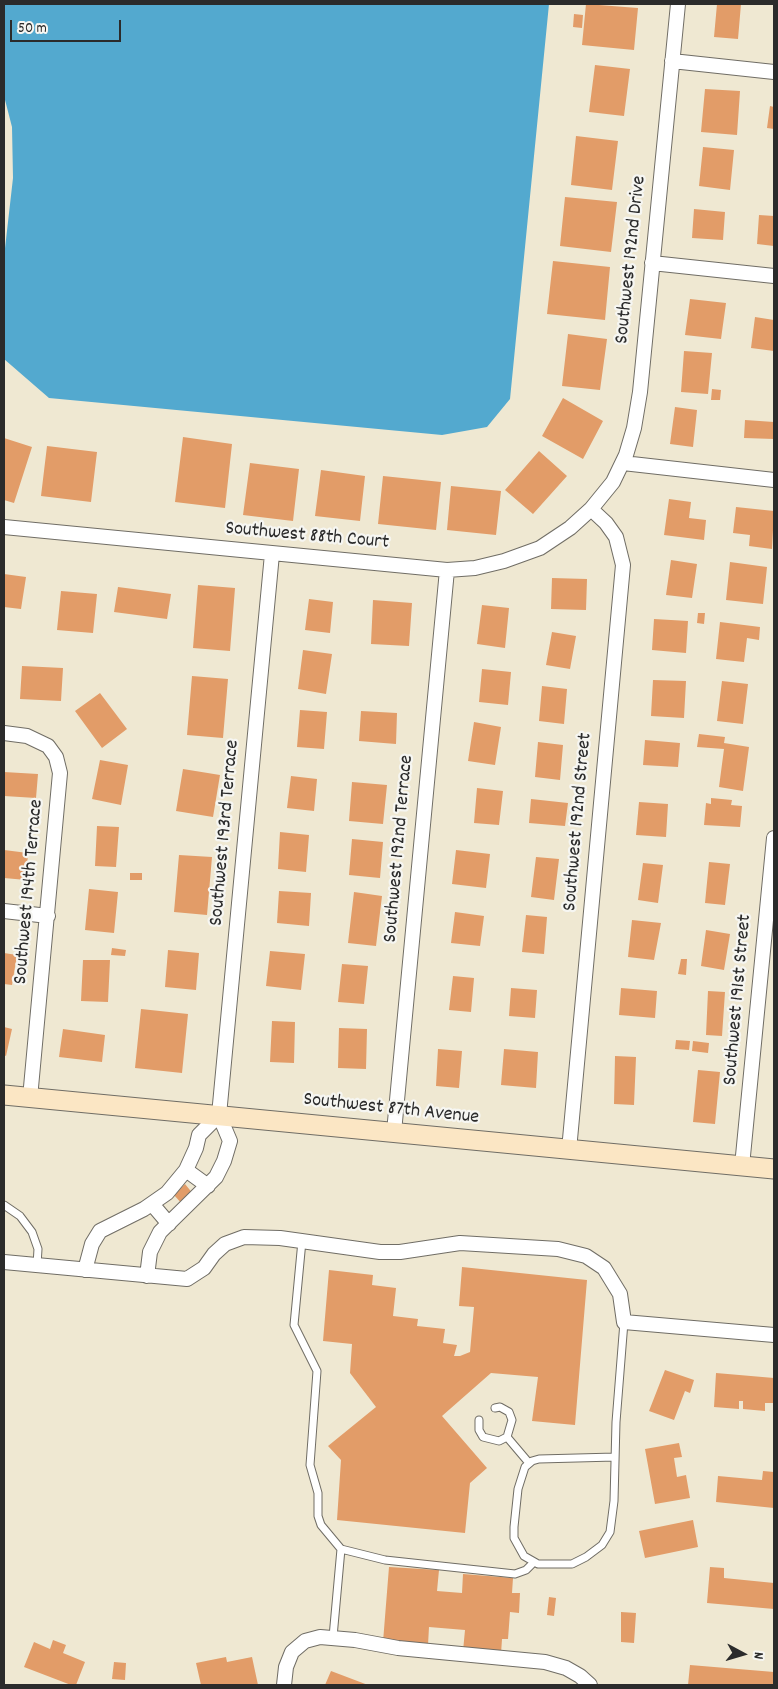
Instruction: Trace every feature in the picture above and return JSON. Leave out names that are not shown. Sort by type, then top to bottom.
[{"type":"street","name":"Southwest 192nd Drive","points":[[591,509],[612,482],[623,463],[631,442],[637,413],[678,4]]},
{"type":"street","points":[[672,62],[774,72]]},
{"type":"street","points":[[652,263],[774,276]]},
{"type":"street","points":[[623,463],[774,480]]},
{"type":"street","name":"Southwest 88th Court","points":[[4,527],[447,570],[475,568],[524,555],[557,538],[591,509]]},
{"type":"street","name":"Southwest 192nd Street","points":[[568,1150],[623,565],[616,537],[606,523],[591,509]]},
{"type":"street","name":"Southwest 193rd Terrace","points":[[219,1115],[272,554]]},
{"type":"street","name":"Southwest 192nd Terrace","points":[[394,1132],[447,570]]},
{"type":"street","name":"Southwest 194th Terrace","points":[[4,733],[27,736],[42,742],[52,751],[59,765],[60,782],[30,1098]]},
{"type":"street","name":"Southwest 191st Street","points":[[742,1166],[774,838]]},
{"type":"street","points":[[4,911],[48,916]]},
{"type":"street","name":"Southwest 87th Avenue","points":[[4,1095],[774,1169]]},
{"type":"street","points":[[85,1270],[92,1244],[100,1231],[152,1204],[167,1193],[186,1170],[194,1154],[199,1135],[219,1115],[230,1141],[221,1169],[208,1186],[160,1232],[153,1247],[147,1276]]},
{"type":"street","points":[[186,1170],[208,1186]]},
{"type":"street","points":[[152,1204],[169,1224]]},
{"type":"street","points":[[4,1262],[177,1279],[192,1278],[204,1268],[219,1248],[234,1240],[267,1236],[380,1252],[474,1243],[558,1249],[576,1252],[595,1261],[610,1276],[622,1300],[624,1322],[774,1335]]},
{"type":"street","points":[[284,1685],[288,1658],[297,1646],[312,1639],[332,1637],[398,1648],[545,1662],[566,1668],[580,1676],[590,1685]]},
{"type":"lane","points":[[4,1205],[20,1216],[32,1232],[38,1248],[38,1266]]},
{"type":"lane","points":[[302,1241],[294,1325],[317,1371],[310,1464],[318,1493],[319,1521],[341,1549],[385,1560],[515,1574],[526,1570],[534,1562]]},
{"type":"lane","points":[[615,1457],[550,1458],[529,1463],[521,1474],[514,1538],[524,1556],[534,1562],[545,1565],[572,1564],[586,1557],[602,1545],[610,1532],[613,1514],[624,1322]]},
{"type":"lane","points":[[479,1420],[479,1430],[483,1437],[499,1441],[507,1437],[512,1420],[509,1412],[500,1407],[495,1408]]},
{"type":"lane","points":[[507,1437],[529,1463]]},
{"type":"lane","points":[[332,1637],[341,1549]]},
{"type":"water","points":[[4,4],[549,4],[510,399],[487,427],[442,435],[49,398],[4,359],[4,257],[13,178],[12,127],[4,96]]},
{"type":"building","points":[[586,4],[638,8],[634,50],[582,45]]},
{"type":"building","points":[[717,4],[741,4],[738,39],[714,37]]},
{"type":"building","points":[[574,14],[583,15],[582,28],[573,27]]},
{"type":"building","points":[[595,65],[630,69],[624,116],[589,112]]},
{"type":"building","points":[[705,89],[740,91],[737,135],[701,132]]},
{"type":"building","points":[[770,106],[774,107],[774,129],[767,128]]},
{"type":"building","points":[[576,136],[618,141],[612,190],[571,185]]},
{"type":"building","points":[[703,147],[734,150],[730,190],[699,186]]},
{"type":"building","points":[[565,197],[617,202],[611,252],[560,246]]},
{"type":"building","points":[[694,209],[725,212],[723,240],[692,238]]},
{"type":"building","points":[[759,215],[774,216],[774,246],[757,244]]},
{"type":"building","points":[[553,261],[610,267],[605,320],[547,314]]},
{"type":"building","points":[[690,299],[726,303],[721,339],[685,335]]},
{"type":"building","points":[[755,317],[774,320],[774,351],[751,348]]},
{"type":"building","points":[[568,334],[607,339],[600,390],[562,386]]},
{"type":"building","points":[[684,351],[712,353],[708,394],[681,392]]},
{"type":"building","points":[[712,389],[721,390],[720,400],[711,400]]},
{"type":"building","points":[[563,398],[603,421],[583,459],[542,436]]},
{"type":"building","points":[[675,407],[697,410],[693,447],[670,444]]},
{"type":"building","points":[[745,420],[774,422],[774,439],[744,438]]},
{"type":"building","points":[[183,437],[232,444],[225,508],[175,502]]},
{"type":"building","points":[[4,438],[32,447],[14,503],[4,500]]},
{"type":"building","points":[[47,446],[97,452],[91,502],[41,496]]},
{"type":"building","points":[[539,451],[567,476],[533,514],[505,490]]},
{"type":"building","points":[[250,463],[299,469],[293,521],[243,515]]},
{"type":"building","points":[[321,470],[365,476],[360,521],[315,516]]},
{"type":"building","points":[[383,476],[441,482],[436,530],[378,524]]},
{"type":"building","points":[[451,486],[501,491],[496,535],[447,530]]},
{"type":"building","points":[[669,499],[691,502],[689,518],[706,520],[704,540],[664,535]]},
{"type":"building","points":[[736,507],[774,511],[772,549],[749,546],[750,535],[733,533]]},
{"type":"building","points":[[671,560],[697,564],[692,598],[666,595]]},
{"type":"building","points":[[730,562],[767,567],[763,604],[726,600]]},
{"type":"building","points":[[4,574],[26,577],[21,609],[4,607]]},
{"type":"building","points":[[552,578],[587,579],[586,610],[551,609]]},
{"type":"building","points":[[198,585],[235,588],[230,651],[193,648]]},
{"type":"building","points":[[118,587],[171,594],[167,619],[114,612]]},
{"type":"building","points":[[61,591],[97,594],[93,633],[57,630]]},
{"type":"building","points":[[309,599],[333,602],[330,633],[305,630]]},
{"type":"building","points":[[373,600],[412,603],[409,646],[371,644]]},
{"type":"building","points":[[482,605],[509,608],[505,648],[477,644]]},
{"type":"building","points":[[698,613],[705,613],[704,624],[697,623]]},
{"type":"building","points":[[654,619],[688,621],[686,653],[652,650]]},
{"type":"building","points":[[720,622],[760,627],[759,640],[747,638],[744,662],[716,659]]},
{"type":"building","points":[[552,632],[576,636],[570,669],[546,665]]},
{"type":"building","points":[[303,650],[332,654],[326,694],[298,689]]},
{"type":"building","points":[[22,666],[63,668],[61,701],[20,699]]},
{"type":"building","points":[[482,669],[511,672],[508,705],[479,702]]},
{"type":"building","points":[[192,676],[228,679],[223,738],[187,735]]},
{"type":"building","points":[[653,680],[686,681],[684,718],[651,716]]},
{"type":"building","points":[[722,681],[748,684],[743,724],[717,721]]},
{"type":"building","points":[[542,686],[567,689],[564,724],[539,721]]},
{"type":"building","points":[[100,693],[127,729],[102,748],[75,711]]},
{"type":"building","points":[[300,710],[327,712],[324,749],[297,747]]},
{"type":"building","points":[[361,711],[397,713],[396,744],[359,741]]},
{"type":"building","points":[[474,722],[501,727],[495,765],[468,761]]},
{"type":"building","points":[[699,734],[725,737],[724,743],[749,747],[743,791],[719,787],[724,749],[697,747]]},
{"type":"building","points":[[645,740],[680,743],[678,767],[643,765]]},
{"type":"building","points":[[538,742],[563,745],[560,780],[535,777]]},
{"type":"building","points":[[100,760],[128,765],[121,805],[92,799]]},
{"type":"building","points":[[183,769],[220,775],[213,817],[176,811]]},
{"type":"building","points":[[4,772],[38,774],[36,798],[4,796]]},
{"type":"building","points":[[291,776],[317,779],[314,811],[287,808]]},
{"type":"building","points":[[352,782],[387,785],[383,824],[349,821]]},
{"type":"building","points":[[477,788],[503,791],[499,825],[474,823]]},
{"type":"building","points":[[711,798],[732,800],[731,805],[742,806],[740,827],[704,825],[706,803],[711,804]]},
{"type":"building","points":[[531,799],[568,803],[565,826],[529,823]]},
{"type":"building","points":[[639,802],[668,804],[666,837],[636,835]]},
{"type":"building","points":[[97,826],[119,827],[116,867],[95,866]]},
{"type":"building","points":[[280,832],[309,835],[306,872],[278,869]]},
{"type":"building","points":[[352,839],[383,842],[380,878],[349,875]]},
{"type":"building","points":[[4,850],[28,853],[26,880],[4,878]]},
{"type":"building","points":[[456,850],[490,854],[486,888],[452,884]]},
{"type":"building","points":[[179,855],[212,857],[207,915],[174,912]]},
{"type":"building","points":[[536,857],[559,859],[554,900],[531,897]]},
{"type":"building","points":[[709,862],[730,864],[725,905],[705,903]]},
{"type":"building","points":[[643,863],[663,865],[658,903],[638,900]]},
{"type":"building","points":[[130,873],[142,873],[142,880],[130,880]]},
{"type":"building","points":[[89,889],[118,892],[114,933],[85,930]]},
{"type":"building","points":[[279,891],[311,893],[309,926],[277,923]]},
{"type":"building","points":[[354,892],[382,896],[376,946],[348,943]]},
{"type":"building","points":[[455,912],[484,916],[480,946],[451,943]]},
{"type":"building","points":[[526,915],[547,917],[544,954],[522,952]]},
{"type":"building","points":[[632,920],[661,923],[654,960],[628,957]]},
{"type":"building","points":[[706,930],[730,934],[724,970],[701,966]]},
{"type":"building","points":[[112,948],[126,950],[125,956],[111,955]]},
{"type":"building","points":[[168,950],[199,953],[196,990],[165,987]]},
{"type":"building","points":[[270,951],[305,954],[301,990],[266,986]]},
{"type":"building","points":[[4,953],[17,955],[12,985],[4,984]]},
{"type":"building","points":[[681,959],[687,959],[686,975],[678,974]]},
{"type":"building","points":[[83,960],[110,960],[108,1002],[81,1001]]},
{"type":"building","points":[[342,964],[368,966],[364,1004],[338,1002]]},
{"type":"building","points":[[453,976],[474,978],[471,1012],[449,1010]]},
{"type":"building","points":[[511,988],[537,990],[535,1018],[509,1016]]},
{"type":"building","points":[[621,988],[657,991],[655,1018],[619,1015]]},
{"type":"building","points":[[708,991],[725,992],[722,1036],[706,1035]]},
{"type":"building","points":[[141,1009],[188,1014],[182,1073],[135,1068]]},
{"type":"building","points":[[272,1021],[295,1022],[294,1063],[270,1062]]},
{"type":"building","points":[[4,1027],[12,1029],[6,1056],[4,1055]]},
{"type":"building","points":[[339,1028],[367,1029],[366,1069],[338,1068]]},
{"type":"building","points":[[63,1029],[105,1035],[102,1062],[59,1057]]},
{"type":"building","points":[[676,1040],[690,1041],[689,1050],[675,1049]]},
{"type":"building","points":[[693,1041],[709,1043],[708,1053],[692,1051]]},
{"type":"building","points":[[438,1049],[462,1051],[459,1088],[436,1086]]},
{"type":"building","points":[[504,1049],[538,1052],[536,1088],[501,1085]]},
{"type":"building","points":[[615,1056],[636,1057],[634,1105],[614,1104]]},
{"type":"building","points":[[698,1070],[720,1072],[715,1124],[693,1122]]},
{"type":"building","points":[[185,1184],[194,1195],[183,1205],[174,1195]]},
{"type":"building","points":[[462,1267],[587,1280],[575,1425],[532,1421],[538,1377],[491,1373],[442,1416],[487,1468],[470,1483],[465,1533],[337,1520],[341,1460],[328,1446],[376,1407],[350,1373],[352,1344],[323,1341],[329,1270],[373,1275],[372,1285],[396,1288],[393,1316],[418,1319],[417,1326],[445,1329],[443,1343],[457,1345],[454,1356],[460,1356],[470,1352],[474,1307],[459,1306]]},
{"type":"building","points":[[665,1370],[694,1380],[690,1393],[685,1391],[674,1420],[649,1411]]},
{"type":"building","points":[[716,1373],[774,1378],[774,1403],[765,1403],[765,1411],[743,1409],[743,1401],[739,1401],[739,1409],[714,1407]]},
{"type":"building","points":[[679,1443],[682,1457],[674,1458],[677,1477],[686,1475],[690,1498],[655,1504],[645,1449]]},
{"type":"building","points":[[763,1471],[774,1472],[774,1508],[716,1502],[718,1476],[762,1480]]},
{"type":"building","points":[[693,1520],[698,1547],[645,1558],[639,1531]]},
{"type":"building","points":[[389,1567],[439,1570],[437,1591],[462,1593],[463,1574],[513,1578],[512,1593],[520,1593],[519,1613],[510,1612],[508,1639],[502,1639],[501,1654],[463,1651],[465,1630],[429,1627],[428,1645],[383,1642]]},
{"type":"building","points":[[710,1567],[724,1568],[724,1578],[774,1583],[774,1609],[707,1603]]},
{"type":"building","points":[[549,1597],[556,1598],[554,1616],[547,1615]]},
{"type":"building","points":[[621,1612],[636,1613],[634,1643],[621,1642]]},
{"type":"building","points":[[53,1640],[66,1645],[63,1653],[85,1662],[76,1685],[71,1685],[24,1667],[34,1642],[50,1649]]},
{"type":"building","points":[[226,1657],[227,1662],[252,1657],[258,1685],[201,1685],[196,1663]]},
{"type":"building","points":[[114,1662],[126,1663],[125,1680],[112,1679]]},
{"type":"building","points":[[690,1665],[774,1672],[774,1685],[688,1685]]},
{"type":"building","points":[[331,1671],[368,1685],[325,1685]]}]
